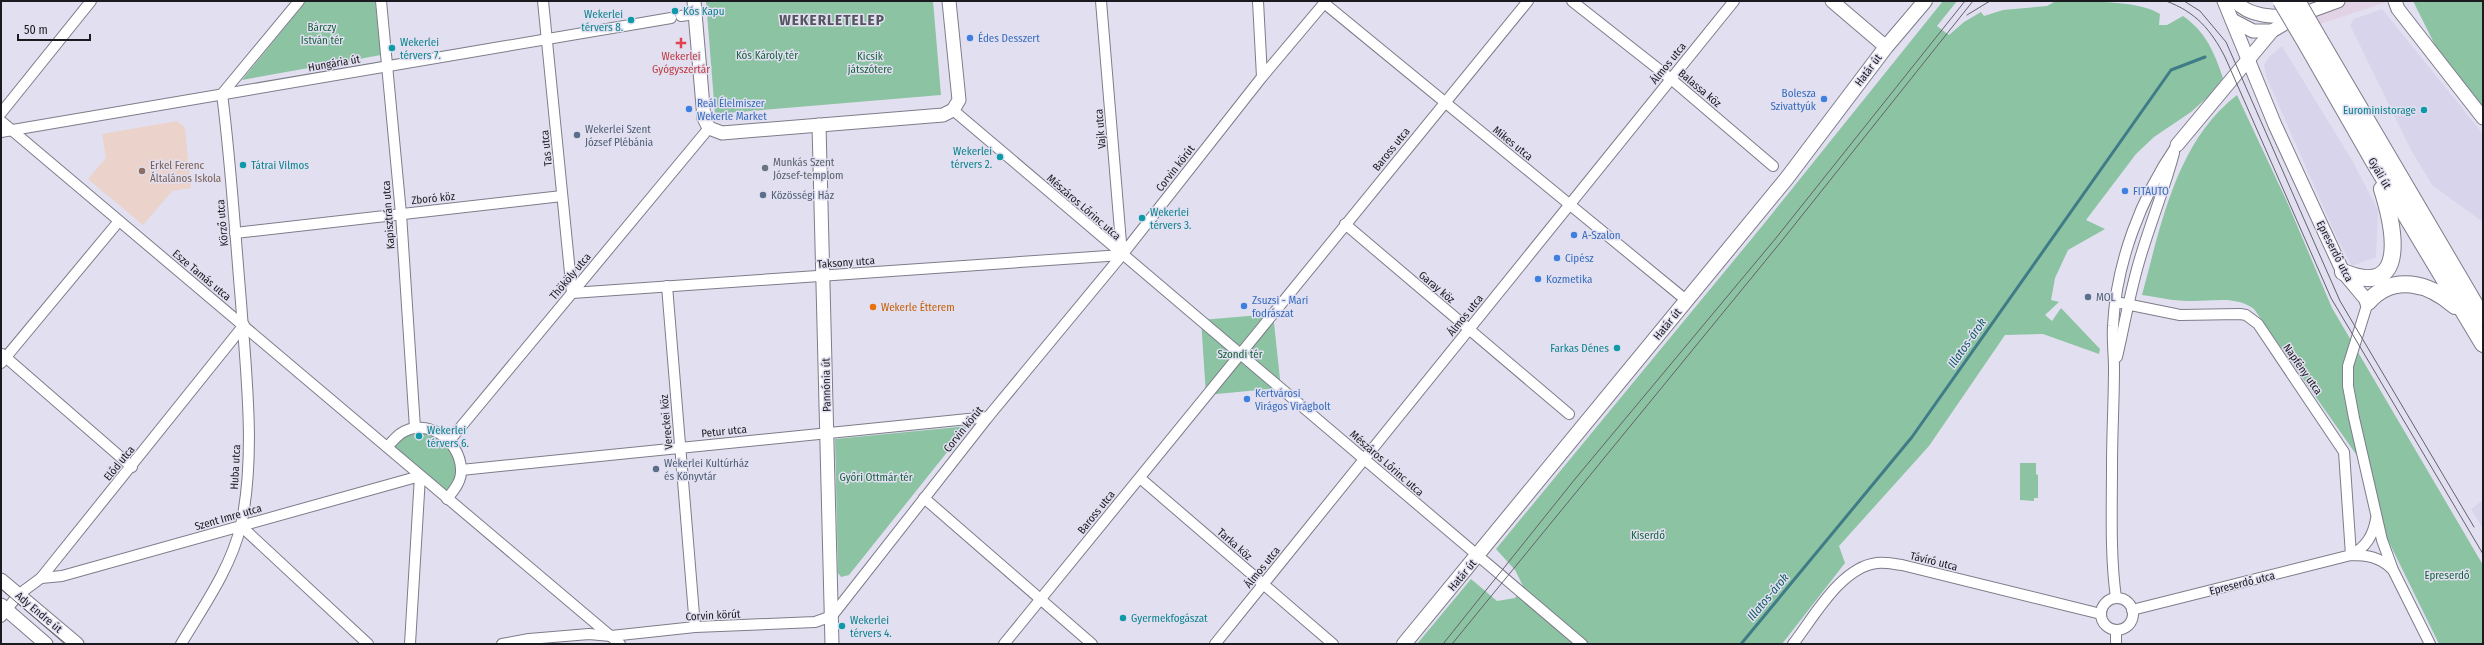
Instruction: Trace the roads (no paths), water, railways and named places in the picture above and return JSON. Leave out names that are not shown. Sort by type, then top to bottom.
[{"type":"main road","name":"Határ út","points":[[1404,644],[1787,178],[1886,47],[1925,1]]},
{"type":"main road","name":"Gyáli út","points":[[2281,1],[2313,42],[2483,318]]},
{"type":"main road","name":"Gyáli út","points":[[2297,8],[2374,162],[2463,314],[2483,344]]},
{"type":"main road","points":[[2343,272],[2361,278],[2376,277],[2386,270],[2391,261],[2394,240],[2392,221],[2374,162]]},
{"type":"main road","points":[[2368,302],[2377,292],[2413,284],[2437,293],[2463,314]]},
{"type":"street","points":[[1,114],[91,1]]},
{"type":"street","points":[[222,94],[299,1]]},
{"type":"street","name":"Kapisztrán utca","points":[[381,1],[401,214],[415,428]]},
{"type":"street","name":"Tas utca","points":[[543,1],[572,293]]},
{"type":"street","points":[[694,1],[704,118],[709,128],[722,133],[943,115],[953,110],[959,100],[949,1]]},
{"type":"street","name":"Vajk utca","points":[[1101,1],[1122,255]]},
{"type":"street","points":[[1258,1],[1262,77]]},
{"type":"street","name":"Baross utca","points":[[1004,644],[1444,102],[1528,1]]},
{"type":"street","name":"Balassa köz","points":[[1572,1],[1670,79],[1773,166]]},
{"type":"street","name":"Álmos utca","points":[[1215,644],[1734,1]]},
{"type":"street","points":[[1832,1],[1886,47]]},
{"type":"street","name":"Epreserdő utca","points":[[2224,1],[2281,138],[2343,272],[2368,302],[2349,358],[2348,375],[2354,418],[2382,540],[2393,570],[2430,644]]},
{"type":"street","points":[[2235,1],[2256,14],[2276,17],[2297,8],[2338,1]]},
{"type":"street","points":[[2395,1],[2398,9],[2428,50],[2483,118]]},
{"type":"street","name":"Corvin körút","points":[[502,644],[530,639],[589,634],[611,636],[695,627],[815,622],[832,616],[988,417],[1122,255],[1262,77],[1325,2]]},
{"type":"street","name":"Mikes utca","points":[[1325,2],[1444,102],[1686,300]]},
{"type":"street","points":[[2116,598],[2112,446],[2114,370],[2113,326],[2116,302],[2127,250],[2152,185],[2177,145],[2249,61],[2272,31],[2297,8]]},
{"type":"street","name":"Hungária út","points":[[1,132],[695,14]]},
{"type":"street","points":[[2232,20],[2253,31],[2272,31]]},
{"type":"street","name":"Körző utca","points":[[222,94],[244,325]]},
{"type":"street","name":"Mészáros Lőrinc utca","points":[[953,110],[1582,644]]},
{"type":"street","name":"Esze Tamás utca","points":[[1,121],[244,325],[447,499]]},
{"type":"street","name":"Pannónia út","points":[[819,126],[832,644]]},
{"type":"street","name":"Thököly utca","points":[[450,440],[709,128]]},
{"type":"street","points":[[2114,370],[2141,254],[2153,216],[2164,190],[2177,145]]},
{"type":"street","name":"Zboró köz","points":[[235,232],[562,196]]},
{"type":"street","points":[[119,221],[2,358],[132,467]]},
{"type":"street","name":"Garay köz","points":[[1345,224],[1569,414]]},
{"type":"street","name":"Taksony utca","points":[[572,293],[1122,255]]},
{"type":"street","name":"Vereckei köz","points":[[667,286],[695,627]]},
{"type":"street","name":"Napfény utca","points":[[2116,302],[2129,306],[2180,315],[2246,315],[2258,324],[2344,452],[2351,555]]},
{"type":"street","name":"Előd utca","points":[[3,611],[18,595],[41,578],[132,467],[244,325]]},
{"type":"street","name":"Huba utca","points":[[181,644],[224,570],[241,526],[247,486],[248,440],[244,325]]},
{"type":"street","name":"Petur utca","points":[[461,470],[988,417]]},
{"type":"street","points":[[387,447],[400,434],[415,428],[434,430],[450,440],[458,453],[461,470],[458,485],[447,499],[620,644]]},
{"type":"street","points":[[410,644],[420,476]]},
{"type":"street","name":"Szent Imre utca","points":[[41,578],[62,576],[420,476]]},
{"type":"street","name":"Tarka köz","points":[[1140,478],[1333,644]]},
{"type":"street","points":[[924,498],[1092,644]]},
{"type":"street","name":"Epreserdő utca","points":[[2132,610],[2351,555],[2361,550],[2368,541],[2374,529],[2377,514]]},
{"type":"street","points":[[241,526],[368,644]]},
{"type":"street","name":"Epreserdő utca","points":[[2351,555],[2364,555],[2385,562],[2393,570]]},
{"type":"street","name":"Távíró utca","points":[[1793,644],[1838,585],[1859,568],[1878,563],[1902,565],[2101,614]]},
{"type":"street","name":"Ady Endre út","points":[[1,580],[77,644]]},
{"type":"street","points":[[2116,598],[2128,603],[2132,610],[2132,619],[2129,625],[2116,631],[2105,626],[2101,614],[2105,604],[2116,598]]},
{"type":"street","name":"Ady Endre út","points":[[3,611],[46,644]]},
{"type":"street","points":[[2116,631],[2116,644]]},
{"type":"street","points":[[604,644],[611,636]]},
{"type":"waterway","name":"Illatos-árok","points":[[1741,644],[1912,437],[2171,70],[2205,57]]},
{"type":"tram line","points":[[1443,644],[1575,479],[1776,238],[1965,1]]},
{"type":"tram line","points":[[1452,644],[1780,243],[1973,1]]},
{"type":"tram line","points":[[1967,15],[1990,1]]},
{"type":"tram line","points":[[2166,1],[2177,5],[2194,16],[2208,30],[2220,47],[2331,298],[2483,554]]},
{"type":"tram line","points":[[2184,1],[2200,11],[2226,42],[2340,301],[2474,527]]},
{"type":"tram line","points":[[1,589],[65,644]]},
{"type":"place","name":"Kós Kapu","points":[[675,11]]},
{"type":"place","name":"Wekerlei térvers 8.","points":[[631,20]]},
{"type":"place","name":"Édes Desszert","points":[[970,38]]},
{"type":"place","name":"Wekerlei Gyógyszertár","points":[[681,43]]},
{"type":"place","name":"Wekerlei térvers 7.","points":[[392,48]]},
{"type":"place","name":"Bolesza Szivattyúk","points":[[1824,99]]},
{"type":"place","name":"Reál Élelmiszer Wekerle Market","points":[[689,109]]},
{"type":"place","name":"Euroministorage","points":[[2424,110]]},
{"type":"place","name":"Wekerlei Szent József Plébánia","points":[[577,135]]},
{"type":"place","name":"Wekerlei térvers 2.","points":[[1000,157]]},
{"type":"place","name":"Tátrai Vilmos","points":[[243,165]]},
{"type":"place","name":"Munkás Szent József-templom","points":[[765,168]]},
{"type":"place","name":"Erkel Ferenc Általános Iskola","points":[[142,171]]},
{"type":"place","name":"FITAUTO","points":[[2125,191]]},
{"type":"place","name":"Közösségi Ház","points":[[763,195]]},
{"type":"place","name":"Wekerlei térvers 3.","points":[[1142,218]]},
{"type":"place","name":"A-Szalon","points":[[1574,235]]},
{"type":"place","name":"Cipész","points":[[1557,258]]},
{"type":"place","name":"Kozmetika","points":[[1538,279]]},
{"type":"place","name":"MOL","points":[[2088,297]]},
{"type":"place","name":"Zsuzsi - Mari fodrászat","points":[[1244,306]]},
{"type":"place","name":"Wekerle Étterem","points":[[873,307]]},
{"type":"place","name":"Farkas Dénes","points":[[1617,348]]},
{"type":"place","name":"Kertvárosi Virágos Virágbolt","points":[[1247,399]]},
{"type":"place","name":"Wekerlei térvers 6.","points":[[419,436]]},
{"type":"place","name":"Wekerlei Kultúrház és Könyvtár","points":[[656,469]]},
{"type":"place","name":"Gyermekfogászat","points":[[1123,618]]},
{"type":"place","name":"Wekerlei térvers 4.","points":[[842,626]]},
{"type":"district","name":"WEKERLETELEP","points":[[832,20]]},
{"type":"park label","name":"Bárczy István tér","points":[[322,33]]},
{"type":"park label","name":"Kós Károly tér","points":[[767,55]]},
{"type":"park label","name":"Kicsik játszótere","points":[[870,62]]},
{"type":"park label","name":"Szondi tér","points":[[1240,354]]},
{"type":"park label","name":"Győri Ottmár tér","points":[[876,477]]},
{"type":"park label","name":"Kiserdő","points":[[1648,535]]},
{"type":"park label","name":"Epreserdő","points":[[2447,575]]}]
